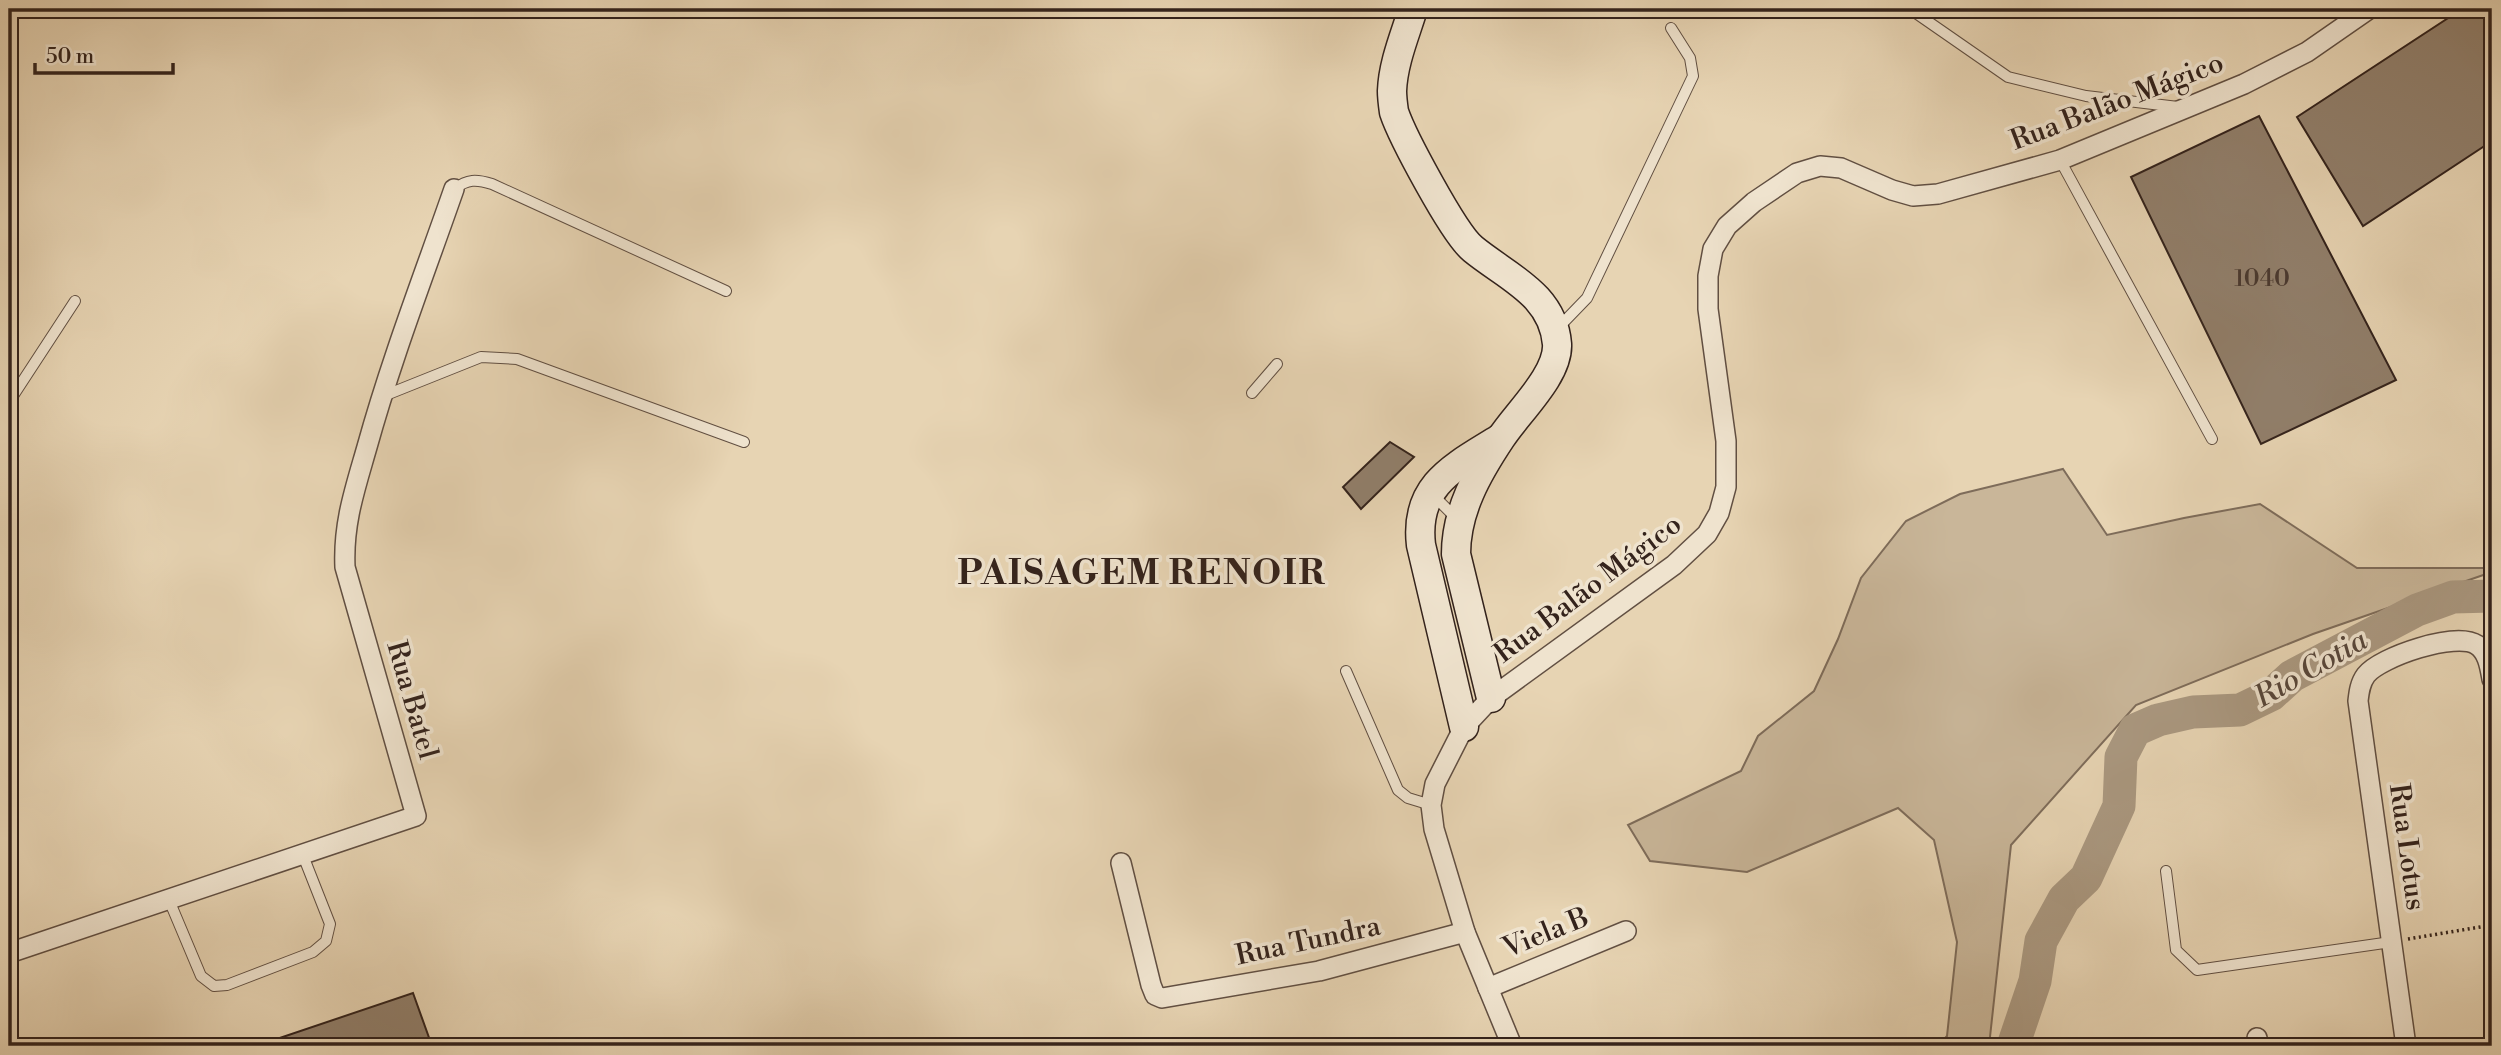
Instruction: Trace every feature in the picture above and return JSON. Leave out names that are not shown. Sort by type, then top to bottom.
[{"type":"street","points":[[1413,9],[1393,74],[1394,111],[1457,231],[1470,247],[1537,297],[1548,312],[1557,347],[1554,364],[1501,437],[1466,497],[1458,521],[1455,554],[1491,698]]},
{"type":"street","name":"Rua Balão Mágico","points":[[1511,1046],[1465,932],[1434,829],[1431,806],[1435,784],[1464,727],[1491,698],[1674,565],[1707,534],[1719,513],[1726,487],[1726,441],[1708,309],[1708,276],[1713,249],[1727,226],[1754,202],[1797,173],[1820,166],[1841,168],[1913,196],[1938,194],[2060,160],[2244,84],[2307,52],[2369,9]]},
{"type":"street","name":"Rua Batel","points":[[9,953],[415,816],[345,567],[344,541],[348,516],[381,398],[454,189]]},
{"type":"street","points":[[1464,727],[1419,528],[1422,509],[1429,492],[1461,462],[1501,437]]},
{"type":"street","name":"Rua Lotus","points":[[2406,1046],[2358,701],[2359,688],[2365,676],[2379,663],[2437,643],[2469,642],[2479,646],[2487,657],[2492,679]]},
{"type":"street","name":"Rua Tundra","points":[[1121,863],[1151,985],[1155,995],[1162,998],[1319,971],[1465,932]]},
{"type":"street","name":"Viela B","points":[[1488,988],[1626,931]]},
{"type":"lane","points":[[1910,9],[2008,77],[2086,96],[2186,108]]},
{"type":"lane","points":[[1555,331],[1587,298],[1693,76],[1690,58],[1671,28]]},
{"type":"lane","points":[[2060,160],[2212,439]]},
{"type":"lane","points":[[454,189],[466,181],[477,180],[492,184],[726,291]]},
{"type":"lane","points":[[9,402],[75,300]]},
{"type":"lane","points":[[381,398],[481,357],[517,359],[744,442]]},
{"type":"lane","points":[[1252,393],[1277,364]]},
{"type":"lane","points":[[1429,492],[1458,521]]},
{"type":"lane","points":[[1346,671],[1398,790],[1408,799],[1431,806]]},
{"type":"lane","points":[[169,900],[201,976],[214,986],[227,985],[313,952],[326,941],[330,924],[302,853]]},
{"type":"lane","points":[[2166,871],[2176,950],[2197,970],[2391,942]]},
{"type":"path","points":[[2391,942],[2492,925]]},
{"type":"shaded area","points":[[2063,469],[2107,535],[2260,504],[2357,568],[2492,568],[2492,572],[2313,634],[2136,705],[2011,845],[1989,1046],[1938,1046],[1947,1036],[1957,942],[1934,840],[1898,808],[1747,872],[1650,861],[1628,825],[1741,771],[1758,736],[1814,691],[1838,639],[1861,578],[1906,521],[1960,494]]},
{"type":"building","points":[[2462,9],[2492,9],[2492,141],[2363,226],[2297,117]]},
{"type":"building","points":[[2259,116],[2396,380],[2261,444],[2131,177]]},
{"type":"building","points":[[1390,442],[1414,457],[1361,509],[1343,487]]},
{"type":"building","points":[[413,993],[432,1046],[256,1046]]},
{"type":"waterway","name":"Rio Cotia","points":[[2013,1046],[2035,981],[2041,941],[2064,899],[2086,878],[2119,806],[2121,757],[2135,730],[2158,720],[2193,712],[2240,710],[2271,695],[2292,676],[2417,610],[2453,597],[2492,596]]},
{"type":"district","name":"PAISAGEM RENOIR","points":[[1142,573]]}]
